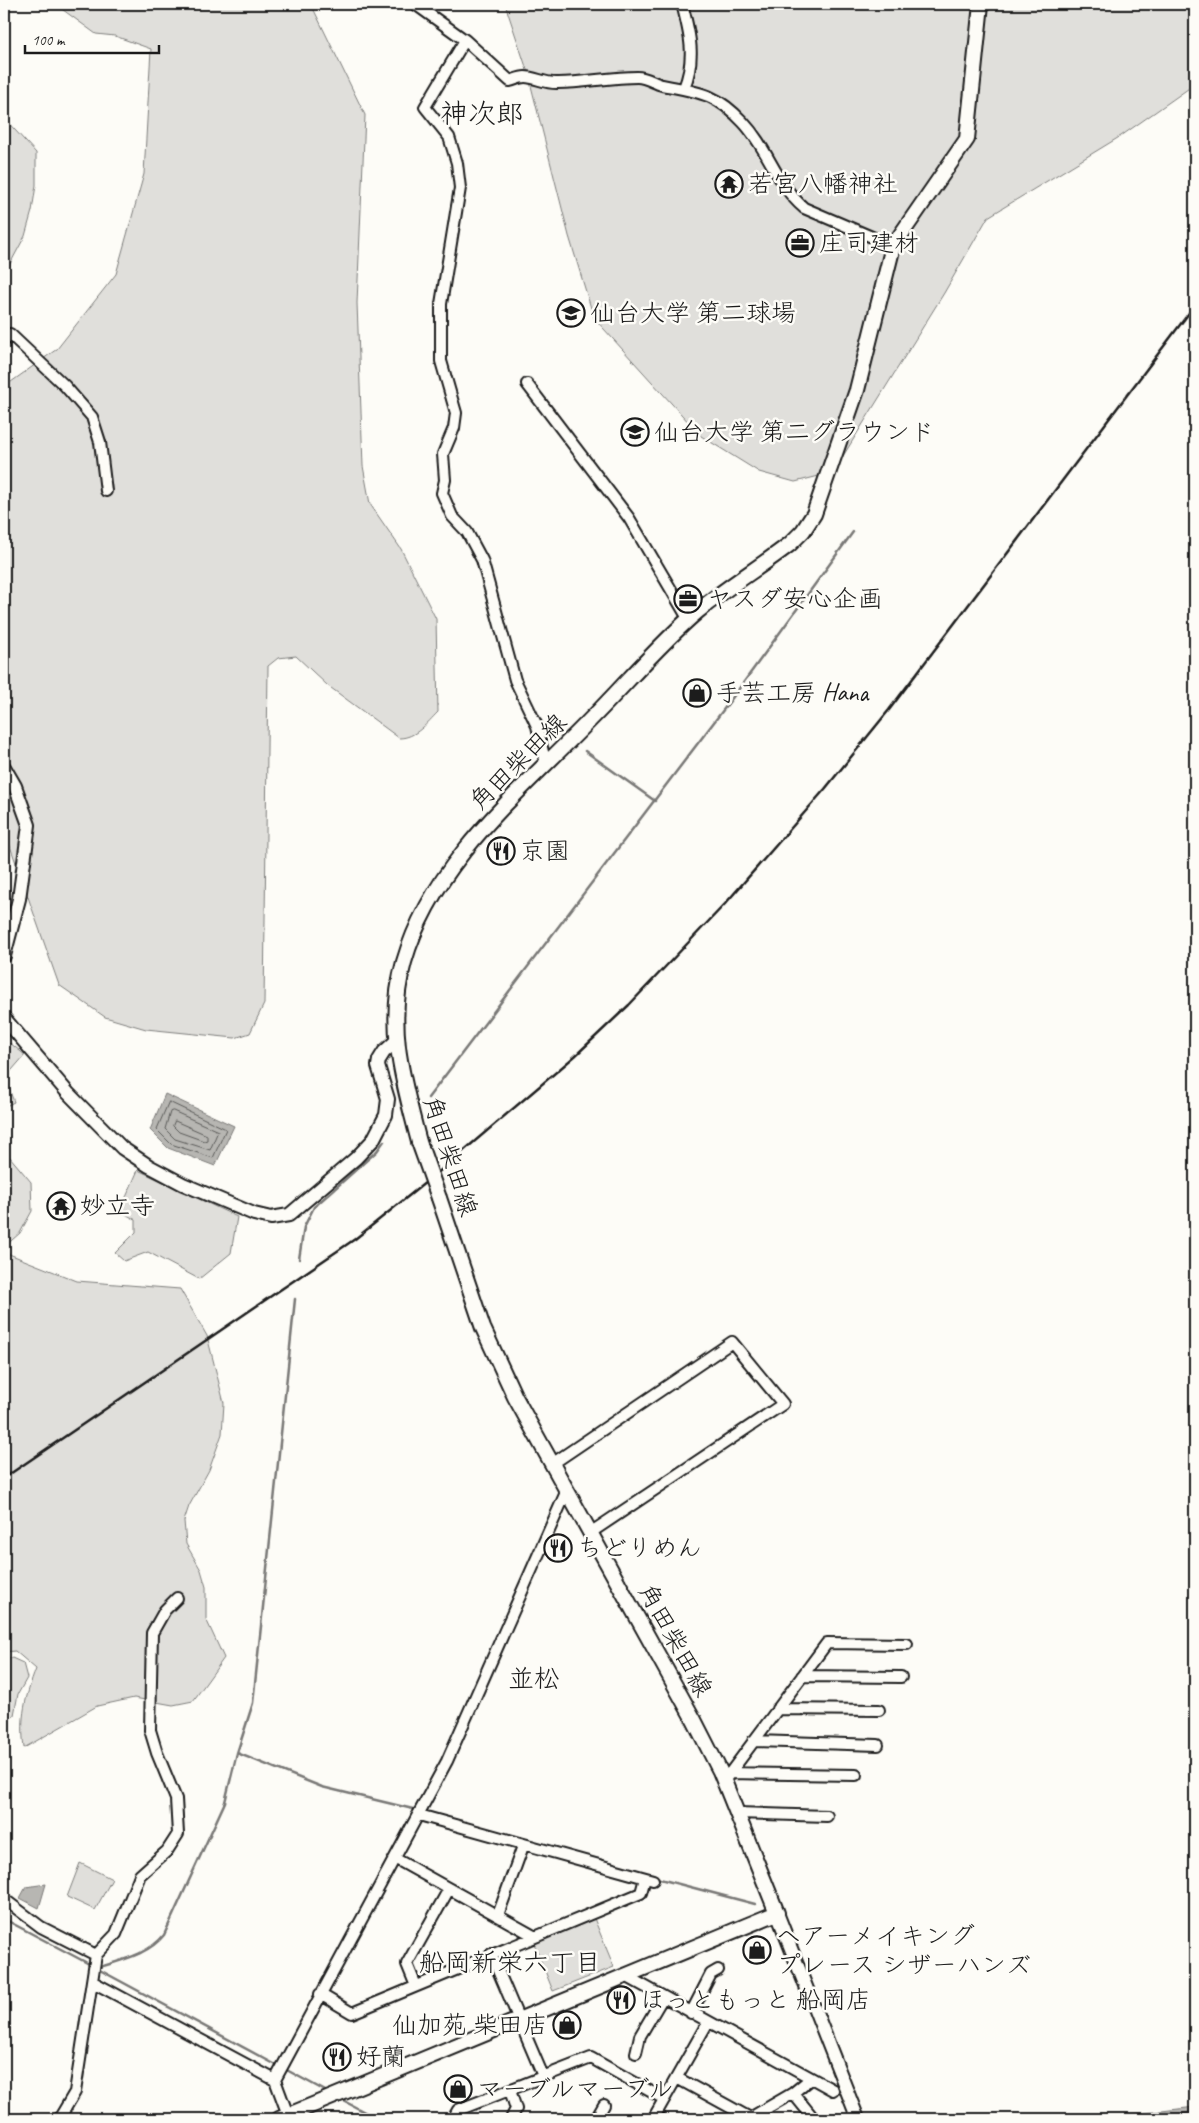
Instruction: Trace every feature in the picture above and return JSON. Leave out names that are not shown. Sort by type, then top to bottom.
[{"type":"main road","name":"角田柴田線","points":[[777,1913],[737,1813],[727,1777],[515,1397],[483,1328],[419,1142],[398,1061],[395,1014],[402,970],[424,909],[465,848],[689,620],[790,544],[803,531],[814,514],[856,390],[893,246],[967,139],[981,4]]},
{"type":"main road","points":[[283,2117],[777,1913]]},
{"type":"street","points":[[415,4],[465,40],[510,81],[525,77],[554,83],[568,83],[640,77],[660,85],[709,94],[742,121],[754,135],[782,185],[804,208],[893,246]]},
{"type":"street","points":[[682,4],[690,35],[691,70],[684,88]]},
{"type":"street","points":[[465,40],[425,108],[449,137],[457,163],[460,188],[441,304],[441,361],[456,413],[454,428],[443,454],[445,480],[442,493],[452,516],[467,532],[482,560],[515,680],[537,726],[546,765]]},
{"type":"street","points":[[4,341],[10,334],[65,386],[92,417],[100,442],[106,491]]},
{"type":"street","points":[[527,384],[630,518],[689,620]]},
{"type":"street","points":[[4,767],[15,786],[29,825],[19,899],[4,956]]},
{"type":"street","points":[[4,1018],[68,1093],[122,1148],[149,1166],[184,1184],[254,1214],[271,1218],[289,1215],[356,1158],[373,1140],[386,1116],[388,1099],[378,1066],[379,1060],[384,1052],[396,1041]]},
{"type":"street","points":[[552,1464],[732,1342],[783,1404],[590,1533]]},
{"type":"street","points":[[283,2117],[278,2072],[396,1859],[451,1752],[567,1490]]},
{"type":"street","points":[[59,2119],[75,2092],[96,1955],[116,1934],[140,1875],[167,1851],[178,1834],[176,1799],[157,1753],[150,1730],[152,1632],[166,1610],[177,1598]]},
{"type":"street","points":[[727,1777],[827,1643],[907,1644]]},
{"type":"street","points":[[802,1676],[901,1678]]},
{"type":"street","points":[[777,1709],[879,1710]]},
{"type":"street","points":[[753,1742],[878,1745]]},
{"type":"street","points":[[727,1777],[856,1775]]},
{"type":"street","points":[[320,1994],[352,2013],[641,1893],[649,1879],[523,1846],[421,1812]]},
{"type":"street","points":[[737,1813],[827,1816]]},
{"type":"street","points":[[498,1915],[523,1846]]},
{"type":"street","points":[[396,1859],[534,1936]]},
{"type":"street","points":[[416,1986],[407,1964],[449,1889]]},
{"type":"street","points":[[4,1899],[41,1927],[96,1955]]},
{"type":"street","points":[[777,1913],[858,2119]]},
{"type":"street","points":[[491,1954],[543,2076]]},
{"type":"street","points":[[691,2013],[712,1974],[718,1970]]},
{"type":"street","points":[[624,1975],[833,2090]]},
{"type":"street","points":[[93,1982],[278,2072]]},
{"type":"street","points":[[636,2053],[640,2036],[663,1997]]},
{"type":"street","points":[[653,2119],[708,2022]]},
{"type":"street","points":[[453,2119],[458,2110],[591,2058],[664,2099]]},
{"type":"street","points":[[677,2078],[749,2119],[792,2093],[810,2079]]},
{"type":"street","points":[[510,2090],[516,2109],[511,2119]]},
{"type":"street","points":[[792,2093],[814,2119]]},
{"type":"street","points":[[596,2119],[604,2105]]},
{"type":"shaded area","points":[[55,4],[311,4],[365,115],[357,303],[363,466],[370,504],[401,549],[436,619],[438,712],[416,733],[399,738],[327,685],[296,656],[278,658],[268,666],[264,1004],[250,1033],[235,1038],[146,1029],[105,1017],[59,985],[4,829],[4,387],[57,349],[116,274],[144,174],[151,49],[115,36],[96,34]]},
{"type":"shaded area","points":[[505,4],[1195,4],[1195,84],[1121,136],[988,217],[944,293],[835,469],[823,475],[795,482],[759,472],[701,436],[594,318],[569,236],[527,70]]},
{"type":"shaded area","points":[[4,118],[36,153],[36,185],[32,211],[25,236],[4,275]]},
{"type":"shaded area","points":[[10,1043],[25,1055],[5,1078],[14,1102],[4,1107],[4,1049]]},
{"type":"shaded area","points":[[4,1150],[31,1182],[32,1211],[20,1233],[4,1247]]},
{"type":"shaded area","points":[[138,1170],[237,1217],[231,1253],[199,1279],[148,1252],[124,1261],[115,1253],[136,1232],[136,1220],[120,1211]]},
{"type":"shaded area","points":[[4,1252],[77,1281],[180,1289],[207,1336],[224,1403],[222,1434],[209,1470],[189,1506],[184,1521],[186,1544],[201,1570],[206,1587],[206,1619],[224,1658],[193,1701],[173,1705],[134,1698],[97,1706],[24,1748],[24,1708],[36,1669],[15,1651],[4,1652]]},
{"type":"shaded area","points":[[4,1658],[12,1658],[23,1663],[27,1678],[18,1694],[14,1715],[4,1720]]},
{"type":"shaded area","points":[[80,1863],[112,1879],[95,1910],[67,1897]]},
{"type":"shaded area","points":[[593,1916],[614,1967],[553,1991],[533,1941]]},
{"type":"water","points":[[165,1094],[234,1126],[215,1166],[168,1148],[150,1130]]},
{"type":"water","points":[[46,1884],[39,1908],[20,1898],[26,1887]]},
{"type":"water","points":[[1195,2107],[1195,2119],[1095,2119]]},
{"type":"waterway","points":[[428,1098],[730,701],[853,532]]},
{"type":"waterway","points":[[585,751],[655,801]]},
{"type":"waterway","points":[[299,1259],[304,1227],[314,1207],[377,1151],[384,1141]]},
{"type":"waterway","points":[[295,1299],[253,1703],[237,1753],[322,1787],[417,1810]]},
{"type":"waterway","points":[[97,1968],[142,1952],[158,1942],[164,1935],[225,1802],[237,1753]]},
{"type":"waterway","points":[[656,1878],[755,1904]]},
{"type":"waterway","points":[[4,1919],[91,1965]]},
{"type":"waterway","points":[[96,1968],[278,2066]]},
{"type":"waterway","points":[[283,2068],[329,2093]]},
{"type":"waterway","points":[[340,2099],[378,2119]]},
{"type":"railway","points":[[4,1478],[355,1239],[441,1170],[575,1056],[629,1005],[725,904],[825,789],[889,710],[1195,305]]},
{"type":"place","name":"若宮八幡神社","points":[[729,184]]},
{"type":"place","name":"庄司建材","points":[[800,243]]},
{"type":"place","name":"仙台大学 第二球場","points":[[571,313]]},
{"type":"place","name":"仙台大学 第二グラウンド","points":[[635,432]]},
{"type":"place","name":"ヤスダ安心企画","points":[[688,599]]},
{"type":"place","name":"手芸工房 Hana","points":[[697,693]]},
{"type":"place","name":"京園","points":[[501,851]]},
{"type":"place","name":"妙立寺","points":[[61,1206]]},
{"type":"place","name":"ちどりめん","points":[[558,1548]]},
{"type":"place","name":"ヘアーメイキング プレース シザーハンズ","points":[[757,1950]]},
{"type":"place","name":"ほっともっと 船岡店","points":[[621,2000]]},
{"type":"place","name":"仙加苑 柴田店","points":[[567,2025]]},
{"type":"place","name":"好蘭","points":[[337,2057]]},
{"type":"place","name":"マーブルマーブル","points":[[458,2089]]},
{"type":"district","name":"神次郎","points":[[482,113]]},
{"type":"district","name":"並松","points":[[534,1678]]},
{"type":"district","name":"船岡新栄六丁目","points":[[510,1962]]}]
